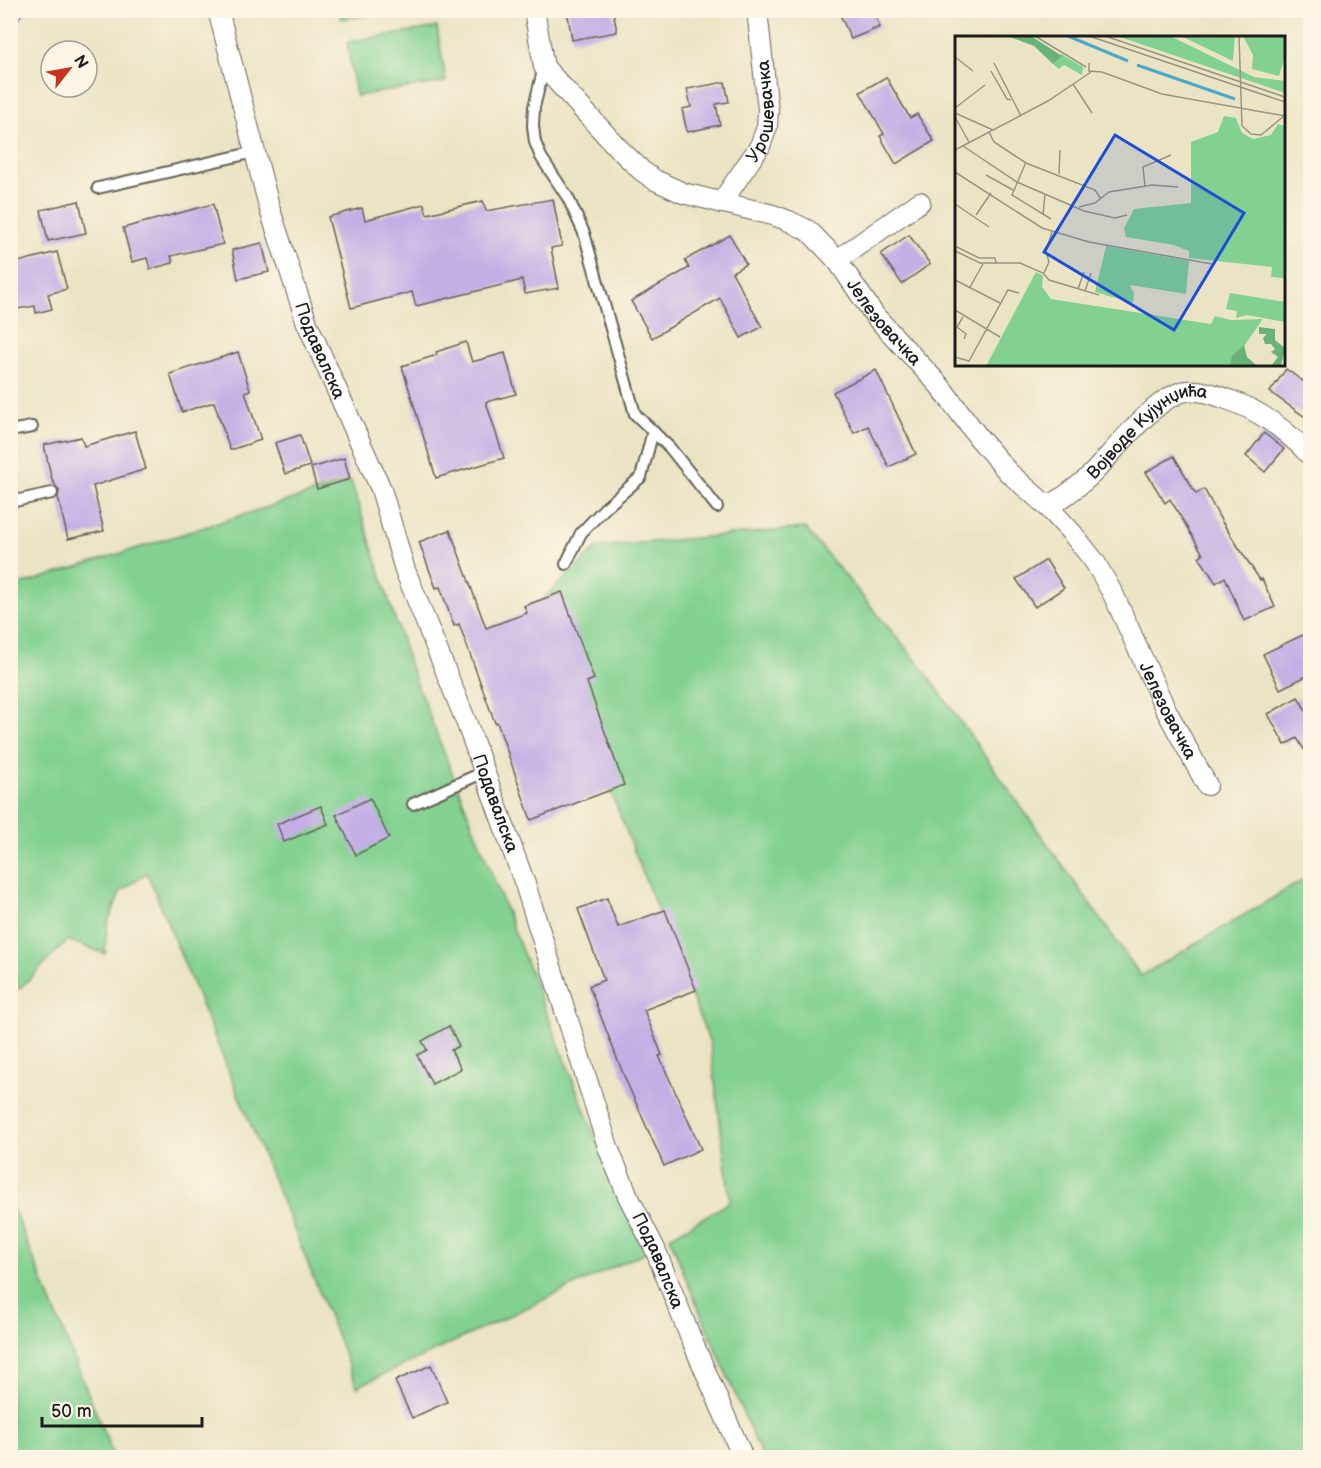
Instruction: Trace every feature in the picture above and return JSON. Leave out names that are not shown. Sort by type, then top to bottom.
[{"type":"street","name":"Подавалска","points":[[219,10],[270,210],[307,323],[381,489],[405,570],[448,675],[532,905],[609,1150],[628,1196],[655,1249],[685,1325],[741,1453]]},
{"type":"street","points":[[534,10],[544,67]]},
{"type":"street","name":"Урошевачка","points":[[721,203],[760,146],[767,127],[768,110],[757,10]]},
{"type":"street","name":"Јелезовачка","points":[[544,67],[618,148],[655,180],[683,193],[789,221],[809,231],[837,260],[875,316],[939,385],[1008,472],[1048,507],[1085,548],[1105,579],[1165,708],[1207,785]]},
{"type":"street","points":[[837,260],[920,202]]},
{"type":"street","name":"Војводе Кујунџића","points":[[1048,507],[1084,482],[1160,405],[1179,392],[1189,390],[1219,397],[1257,413],[1288,434],[1311,455]]},
{"type":"lane","points":[[544,67],[534,107],[532,126],[536,142],[541,157],[568,198],[584,233],[635,414],[670,448],[717,507]]},
{"type":"lane","points":[[98,188],[255,152]]},
{"type":"lane","points":[[10,431],[32,427]]},
{"type":"lane","points":[[566,564],[581,533],[604,508],[641,477],[653,431]]},
{"type":"lane","points":[[10,502],[52,493]]},
{"type":"lane","points":[[413,804],[484,772]]},
{"type":"green space","points":[[339,10],[397,11],[341,19]]},
{"type":"green space","points":[[437,27],[446,82],[356,96],[347,42]]},
{"type":"green space","points":[[351,481],[410,666],[609,1172],[646,1252],[357,1387],[147,873],[120,892],[107,925],[105,954],[68,940],[19,989],[10,960],[10,588]]},
{"type":"green space","points":[[805,528],[921,666],[1141,976],[1310,876],[1310,1457],[762,1457],[670,1237],[730,1202],[710,1043],[537,605],[598,547]]},
{"type":"green space","points":[[11,1203],[114,1457],[11,1457]]},
{"type":"building","points":[[567,10],[613,10],[617,32],[572,40]]},
{"type":"building","points":[[838,10],[873,10],[880,27],[851,39]]},
{"type":"building","points":[[886,77],[910,118],[917,114],[934,141],[896,164],[880,136],[884,134],[860,92]]},
{"type":"building","points":[[725,82],[729,102],[716,104],[720,125],[687,132],[682,109],[691,107],[687,89]]},
{"type":"building","points":[[553,199],[562,246],[551,248],[559,288],[525,294],[522,280],[416,306],[412,292],[351,308],[328,217],[362,208],[365,220],[424,204],[427,214],[483,201],[486,211]]},
{"type":"building","points":[[79,201],[86,233],[48,241],[41,210]]},
{"type":"building","points":[[213,204],[223,244],[171,256],[173,263],[150,269],[147,258],[132,262],[123,228]]},
{"type":"building","points":[[730,235],[746,264],[732,272],[762,327],[741,338],[720,298],[652,338],[631,301],[689,268],[685,260]]},
{"type":"building","points":[[909,235],[930,264],[902,284],[881,254]]},
{"type":"building","points":[[262,243],[269,272],[238,279],[232,250]]},
{"type":"building","points":[[57,252],[67,289],[48,294],[52,309],[36,313],[35,306],[10,310],[10,264]]},
{"type":"building","points":[[466,342],[472,362],[505,353],[516,394],[486,402],[504,458],[436,478],[402,366],[437,355],[436,352]]},
{"type":"building","points":[[238,352],[250,390],[245,392],[261,440],[230,450],[214,402],[182,412],[170,374]]},
{"type":"building","points":[[1286,369],[1311,387],[1311,421],[1270,392]]},
{"type":"building","points":[[876,370],[916,454],[889,467],[868,426],[854,433],[833,392]]},
{"type":"building","points":[[135,431],[146,469],[93,486],[104,531],[68,539],[58,497],[59,491],[52,480],[44,445],[81,437],[84,446]]},
{"type":"building","points":[[1264,433],[1284,449],[1265,472],[1246,456]]},
{"type":"building","points":[[300,435],[310,466],[285,474],[275,443]]},
{"type":"building","points":[[1174,456],[1196,494],[1204,489],[1222,522],[1260,580],[1262,579],[1275,607],[1244,621],[1225,577],[1216,583],[1199,557],[1203,554],[1170,499],[1165,503],[1146,472]]},
{"type":"building","points":[[344,458],[350,479],[317,489],[311,468]]},
{"type":"building","points":[[450,530],[486,628],[527,613],[524,606],[562,592],[594,679],[587,682],[624,785],[531,820],[497,722],[495,723],[459,624],[454,626],[440,587],[436,588],[419,542]]},
{"type":"building","points":[[1046,560],[1064,588],[1035,607],[1016,579]]},
{"type":"building","points":[[1311,631],[1311,674],[1280,689],[1263,654]]},
{"type":"building","points":[[1298,697],[1311,719],[1311,761],[1297,738],[1285,745],[1268,714]]},
{"type":"building","points":[[370,798],[389,838],[356,855],[336,815]]},
{"type":"building","points":[[321,806],[328,824],[284,842],[277,824]]},
{"type":"building","points":[[607,898],[618,927],[665,910],[696,990],[644,1010],[662,1055],[659,1056],[701,1149],[664,1166],[624,1076],[589,986],[604,980],[578,909]]},
{"type":"building","points":[[449,1026],[459,1046],[451,1050],[461,1069],[432,1084],[417,1055],[427,1050],[422,1041]]},
{"type":"building","points":[[431,1365],[447,1402],[412,1418],[395,1381]]}]
